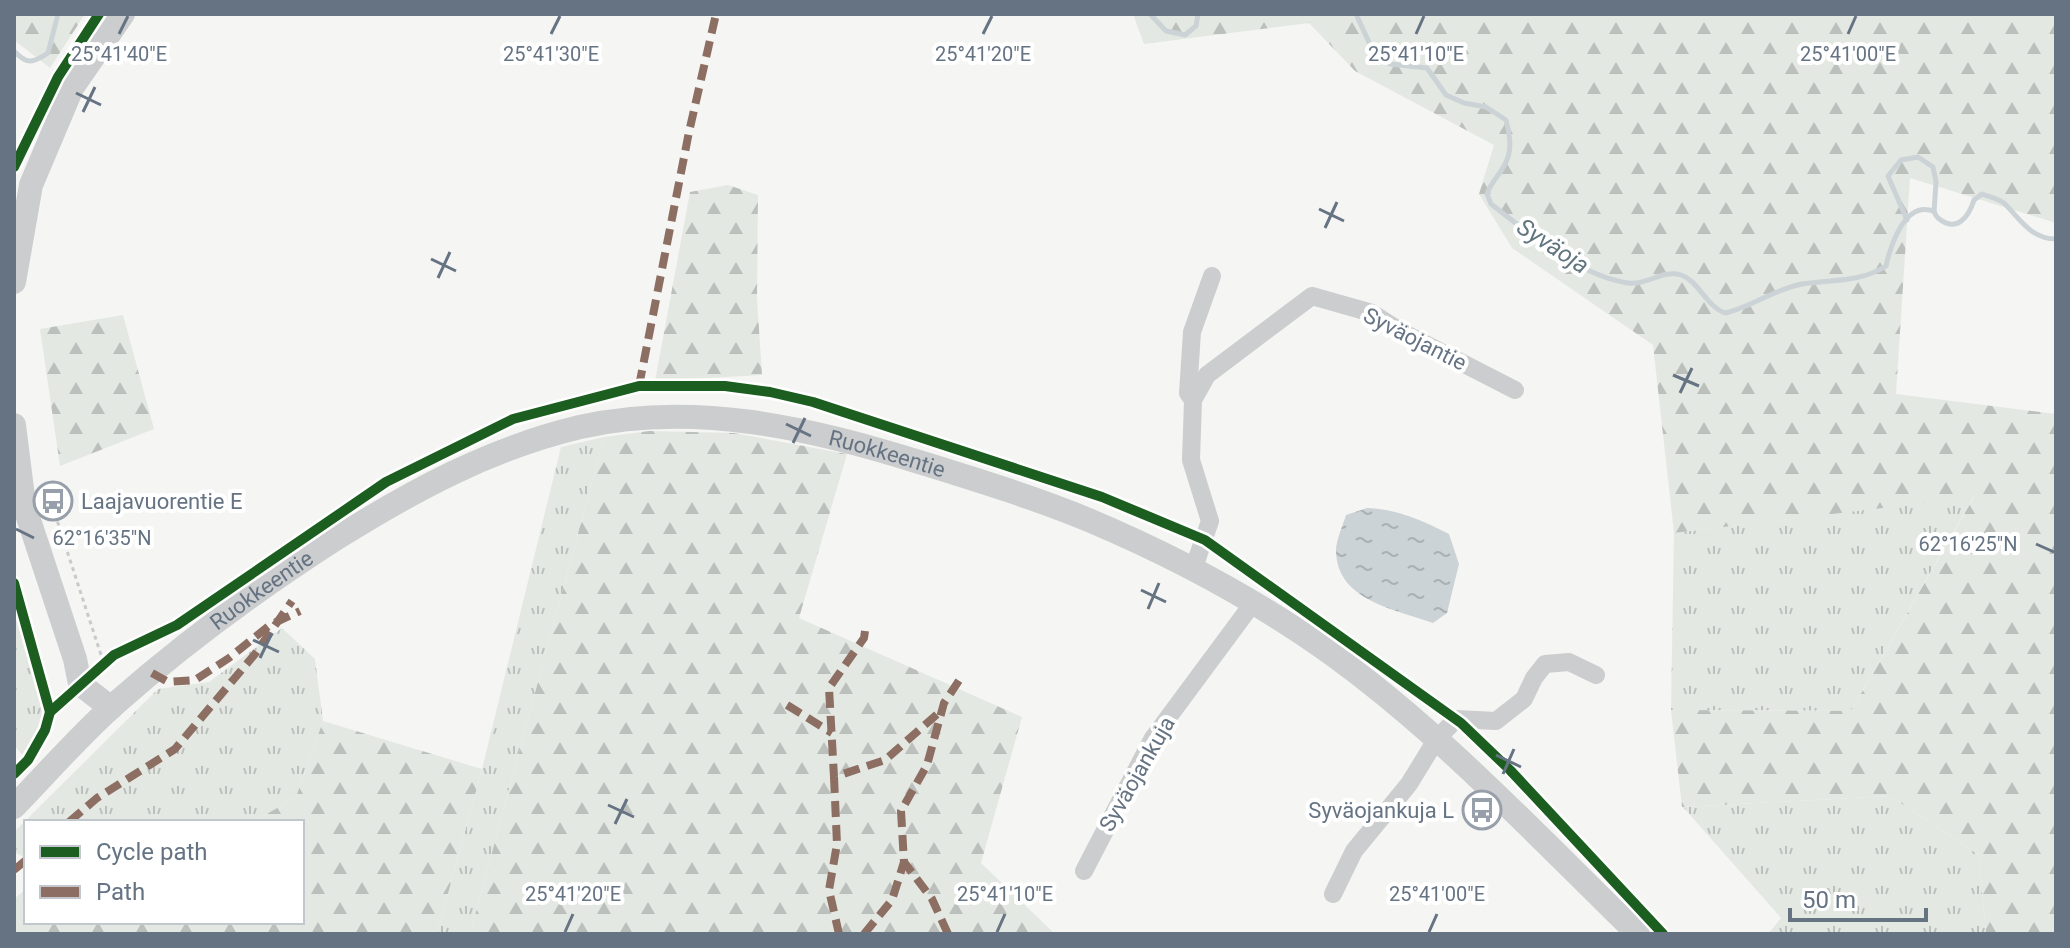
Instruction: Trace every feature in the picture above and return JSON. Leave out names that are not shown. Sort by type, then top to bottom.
[{"type":"street","points":[[14,282],[31,185],[72,88],[123,14]]},
{"type":"street","points":[[1193,570],[1210,521],[1191,460],[1193,400],[1188,393],[1192,332],[1212,276]]},
{"type":"street","name":"Syväojantie","points":[[1193,400],[1207,375],[1312,296],[1372,313],[1400,331],[1515,390]]},
{"type":"street","name":"Ruokkeentie","points":[[14,807],[111,708],[166,661],[286,571],[422,486],[532,440],[584,426],[639,419],[700,418],[760,423],[819,433],[880,450],[1092,521],[1253,603],[1305,635],[1436,740],[1638,934]]},
{"type":"street","points":[[14,425],[24,505],[90,666],[80,684],[111,708]]},
{"type":"street","name":"Syväojankuja","points":[[1084,871],[1153,738],[1253,603]]},
{"type":"street","points":[[1333,894],[1354,851],[1409,784],[1436,740],[1456,719],[1496,721],[1524,699],[1545,664],[1569,662],[1596,675]]},
{"type":"path","points":[[55,514],[90,666],[114,655]]},
{"type":"green space","points":[[14,14],[85,14],[50,68],[14,40]]},
{"type":"green space","points":[[1133,14],[2056,14],[2056,223],[1910,178],[1896,394],[2056,414],[2056,934],[1986,934],[1979,855],[1890,796],[1682,807],[1671,710],[1851,711],[1974,497],[1674,533],[1653,345],[1512,248],[1479,194],[1494,145],[1355,71],[1309,23],[1144,44]]},
{"type":"green space","points":[[728,185],[758,195],[757,298],[762,375],[655,381],[690,192]]},
{"type":"green space","points":[[123,315],[154,429],[60,466],[40,329]]},
{"type":"green space","points":[[649,431],[734,433],[847,454],[799,618],[1022,717],[981,863],[1055,934],[470,934],[604,437]]},
{"type":"green space","points":[[604,437],[470,934],[437,934],[482,769],[561,447]]},
{"type":"green space","points":[[1974,496],[1851,711],[1671,710],[1674,533]]},
{"type":"green space","points":[[14,608],[46,713],[25,758],[14,745]]},
{"type":"green space","points":[[282,628],[315,659],[323,721],[296,797],[256,820],[26,820],[158,689],[209,682]]},
{"type":"green space","points":[[323,721],[482,769],[437,934],[14,934],[14,899],[24,891],[24,924],[304,924],[304,820],[256,820],[296,797]]},
{"type":"green space","points":[[1890,796],[1979,855],[1986,934],[1768,934],[1781,918],[1683,807]]},
{"type":"green space","points":[[24,822],[24,857],[14,852],[14,832]]},
{"type":"water","points":[[1367,508],[1409,516],[1449,534],[1459,564],[1447,613],[1433,623],[1371,600],[1346,581],[1339,568],[1336,551],[1338,537],[1346,515]]},
{"type":"waterway","name":"Syväoja","points":[[14,51],[30,61],[48,53],[58,14]]},
{"type":"waterway","name":"Syväoja","points":[[1150,14],[1166,31],[1185,35],[1196,26],[1198,14]]},
{"type":"waterway","name":"Syväoja","points":[[1356,14],[1374,53],[1390,64],[1427,68],[1446,95],[1464,103],[1486,107],[1506,120],[1509,155],[1487,194],[1491,204],[1555,252],[1610,279],[1635,283],[1668,274],[1681,275],[1693,283],[1713,306],[1726,313],[1792,286],[1855,278],[1876,271],[1886,266],[1899,229],[1912,214],[1929,210],[1945,222],[1956,224],[1982,194],[2003,202],[2033,232],[2056,239]]},
{"type":"waterway","points":[[1907,220],[1888,176],[1901,160],[1918,157],[1933,167],[1936,182],[1934,212]]},
{"type":"marked path","points":[[639,386],[689,132],[716,14]]},
{"type":"marked path","points":[[71,820],[97,798],[175,749],[255,654],[292,601]]},
{"type":"marked path","points":[[152,673],[168,682],[195,680],[270,625],[300,611]]},
{"type":"marked path","points":[[865,631],[864,638],[829,688],[834,777],[885,760],[943,709]]},
{"type":"marked path","points":[[948,934],[932,899],[904,862],[901,811],[927,765],[944,703],[960,679]]},
{"type":"marked path","points":[[787,705],[832,733]]},
{"type":"marked path","points":[[834,777],[837,844],[829,890],[839,934]]},
{"type":"marked path","points":[[14,870],[24,862]]},
{"type":"marked path","points":[[864,934],[892,900],[904,862]]},
{"type":"cycle path","points":[[14,167],[58,77],[99,14]]},
{"type":"cycle path","points":[[14,774],[28,760],[45,730],[50,712],[114,655],[177,625],[386,482],[513,419],[639,386],[725,386],[813,402],[1102,497],[1205,540],[1461,723],[1510,770],[1663,934]]},
{"type":"cycle path","points":[[14,583],[50,712]]},
{"type":"place","name":"Laajavuorentie E","points":[[53,501]]},
{"type":"place","name":"Syväojankuja L","points":[[1482,810]]}]
